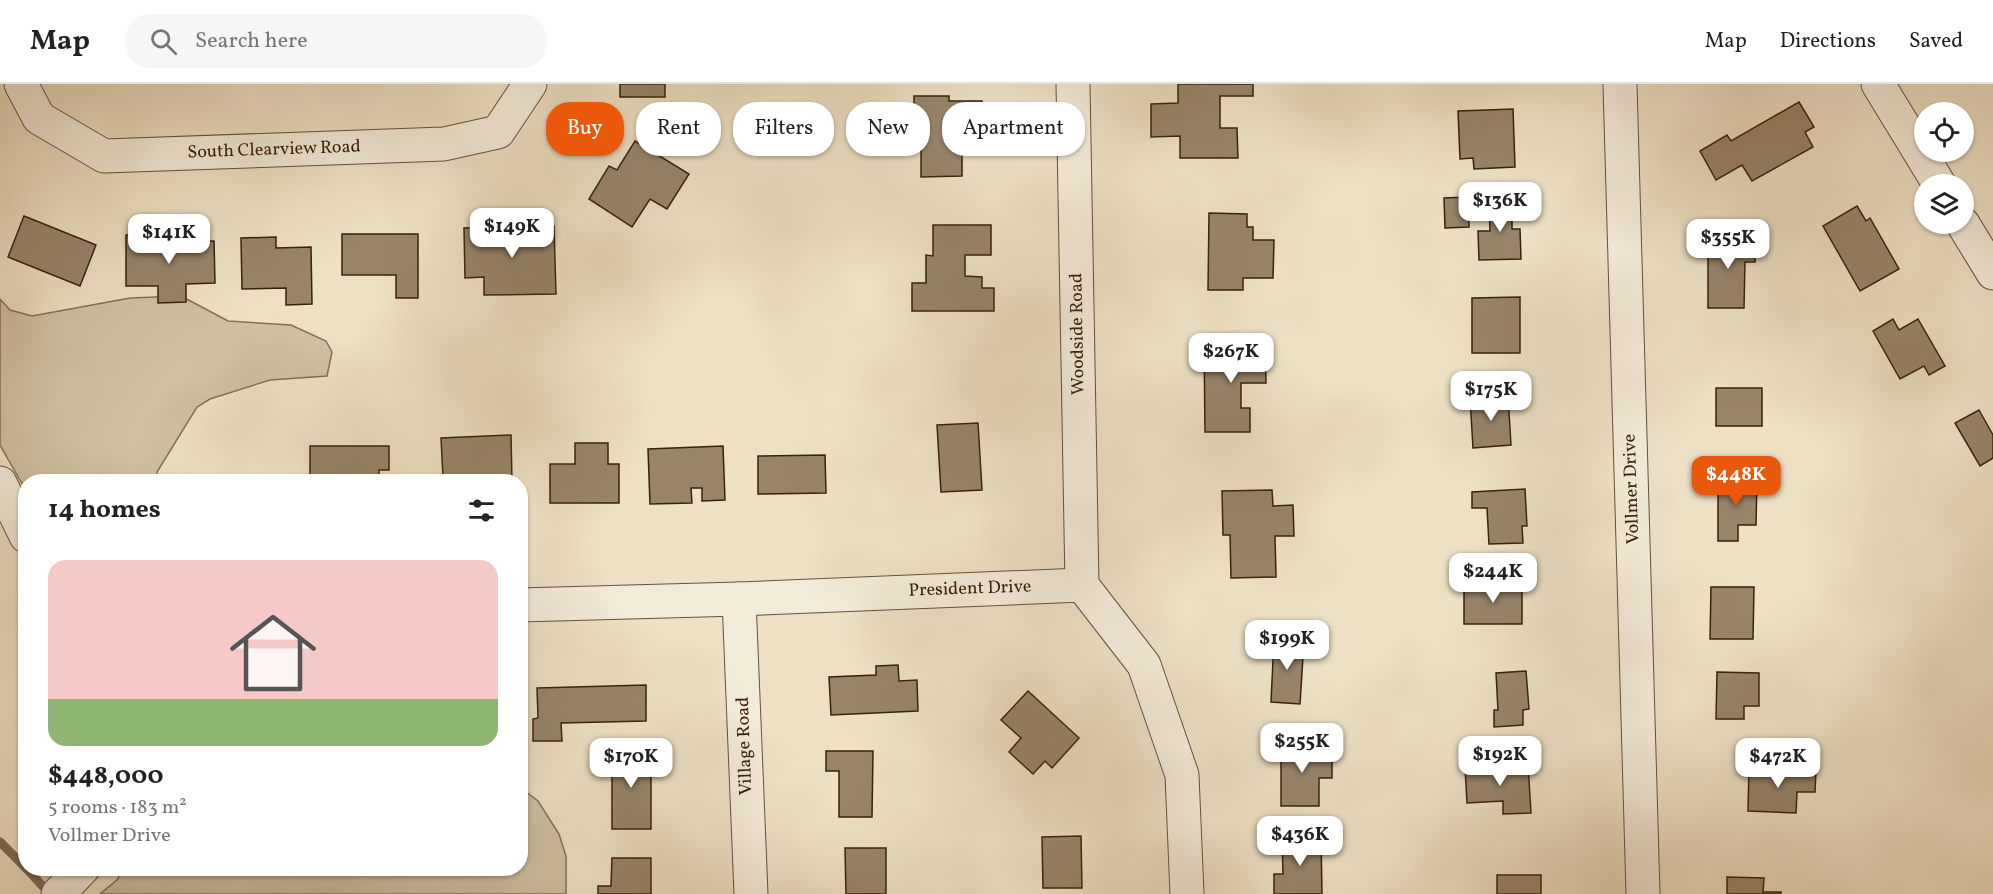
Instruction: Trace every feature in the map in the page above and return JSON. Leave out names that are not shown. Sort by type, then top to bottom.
[{"type":"street","name":"South Clearview Road","points":[[21,84],[39,118],[104,156],[444,144],[498,132],[530,84]]},
{"type":"street","name":"Woodside Road","points":[[1073,84],[1082,585]]},
{"type":"street","name":"Vollmer Drive","points":[[1620,84],[1643,894]]},
{"type":"street","points":[[1878,84],[1933,174]]},
{"type":"street","points":[[1969,234],[1993,273]]},
{"type":"street","points":[[0,483],[18,520]]},
{"type":"street","name":"President Drive","points":[[528,605],[1082,585]]},
{"type":"street","points":[[1082,585],[1144,665],[1182,775],[1187,894]]},
{"type":"street","name":"Village Road","points":[[739,599],[751,894]]},
{"type":"street","points":[[58,894],[75,876]]},
{"type":"shaded area","points":[[181,296],[228,321],[291,325],[326,341],[332,352],[327,376],[270,380],[210,399],[197,407],[157,474],[18,474],[18,477],[0,445],[0,299],[10,310],[32,316],[130,298]]},
{"type":"shaded area","points":[[528,793],[538,801],[559,834],[566,856],[566,894],[100,894],[119,876],[528,876]]},
{"type":"building","points":[[620,84],[665,84],[665,97],[620,97]]},
{"type":"building","points":[[1178,84],[1253,84],[1253,96],[1220,96],[1220,128],[1237,128],[1238,158],[1180,158],[1180,136],[1151,137],[1151,104],[1178,103]]},
{"type":"building","points":[[914,96],[949,96],[949,101],[982,101],[942,102],[942,156],[962,156],[962,176],[921,177],[921,156],[930,156],[930,102],[914,102]]},
{"type":"building","points":[[1799,102],[1814,127],[1805,132],[1813,147],[1752,181],[1742,165],[1716,180],[1700,151],[1727,135],[1731,141]]},
{"type":"building","points":[[1513,109],[1515,167],[1474,169],[1473,158],[1460,159],[1458,111]]},
{"type":"building","points":[[635,141],[636,156],[660,156],[689,174],[667,209],[650,199],[632,227],[589,199],[609,166],[617,170]]},
{"type":"building","points":[[1489,196],[1512,196],[1512,229],[1520,229],[1521,259],[1479,260],[1478,231],[1490,231]]},
{"type":"building","points":[[1469,197],[1469,227],[1445,228],[1444,198]]},
{"type":"building","points":[[1857,206],[1866,221],[1870,218],[1899,269],[1860,291],[1823,226]]},
{"type":"building","points":[[1209,213],[1247,214],[1247,227],[1253,227],[1253,240],[1274,240],[1273,278],[1243,278],[1243,290],[1208,290]]},
{"type":"building","points":[[24,216],[96,245],[80,286],[8,257]]},
{"type":"building","points":[[933,225],[991,225],[991,255],[965,255],[965,276],[982,277],[982,288],[994,288],[994,311],[912,311],[912,283],[926,283],[926,255],[933,256]]},
{"type":"building","points":[[554,226],[556,294],[484,295],[484,277],[465,278],[464,228]]},
{"type":"building","points":[[342,234],[418,234],[418,298],[396,298],[396,275],[342,275]]},
{"type":"building","points":[[126,235],[157,235],[157,242],[214,241],[215,283],[186,284],[186,302],[158,303],[158,286],[126,286]]},
{"type":"building","points":[[276,237],[276,248],[311,247],[312,304],[286,305],[286,288],[242,289],[241,238]]},
{"type":"building","points":[[1708,237],[1755,237],[1755,262],[1745,262],[1744,308],[1708,308]]},
{"type":"building","points":[[1520,297],[1520,353],[1472,353],[1472,298]]},
{"type":"building","points":[[1893,319],[1899,330],[1918,319],[1945,366],[1929,375],[1924,366],[1900,379],[1873,331]]},
{"type":"building","points":[[1204,344],[1265,344],[1266,383],[1241,383],[1241,408],[1250,408],[1250,432],[1205,432]]},
{"type":"building","points":[[1716,388],[1762,388],[1762,426],[1716,426]]},
{"type":"building","points":[[1508,395],[1511,445],[1473,448],[1470,398]]},
{"type":"building","points":[[1979,410],[1993,435],[1993,458],[1980,466],[1955,423]]},
{"type":"building","points":[[978,423],[982,490],[941,492],[937,425]]},
{"type":"building","points":[[511,435],[512,474],[443,474],[441,438]]},
{"type":"building","points":[[575,443],[608,443],[608,464],[619,464],[619,503],[550,503],[550,464],[575,464]]},
{"type":"building","points":[[310,446],[389,446],[389,470],[379,470],[379,474],[310,474]]},
{"type":"building","points":[[723,446],[725,500],[702,501],[702,488],[691,488],[692,503],[650,504],[648,449]]},
{"type":"building","points":[[825,455],[826,493],[758,494],[758,456]]},
{"type":"building","points":[[1718,479],[1757,479],[1756,525],[1738,525],[1738,541],[1718,541]]},
{"type":"building","points":[[1525,489],[1527,526],[1522,526],[1523,543],[1489,544],[1487,508],[1472,508],[1472,492]]},
{"type":"building","points":[[1272,490],[1273,506],[1293,505],[1294,536],[1275,536],[1276,577],[1231,578],[1230,535],[1223,535],[1222,491]]},
{"type":"building","points":[[1464,585],[1522,585],[1522,624],[1464,624]]},
{"type":"building","points":[[1711,587],[1754,587],[1753,639],[1710,639]]},
{"type":"building","points":[[1274,639],[1304,641],[1300,704],[1271,702]]},
{"type":"building","points":[[898,665],[899,681],[917,680],[918,711],[831,715],[829,677],[876,675],[876,666]]},
{"type":"building","points":[[1526,671],[1529,709],[1523,710],[1523,725],[1494,727],[1494,710],[1498,710],[1496,673]]},
{"type":"building","points":[[1717,672],[1759,673],[1759,706],[1744,706],[1744,719],[1716,719]]},
{"type":"building","points":[[646,685],[646,721],[561,723],[562,741],[533,741],[533,719],[538,718],[537,688]]},
{"type":"building","points":[[1028,691],[1079,738],[1052,768],[1045,761],[1033,774],[1009,752],[1021,738],[1001,720]]},
{"type":"building","points":[[1316,742],[1316,758],[1332,758],[1332,778],[1319,778],[1319,806],[1281,806],[1281,743]]},
{"type":"building","points":[[612,743],[632,743],[632,757],[651,757],[651,829],[612,829]]},
{"type":"building","points":[[826,751],[873,751],[872,817],[839,817],[839,771],[826,771]]},
{"type":"building","points":[[1528,764],[1531,813],[1503,814],[1503,801],[1467,803],[1465,767]]},
{"type":"building","points":[[1749,768],[1816,770],[1815,792],[1797,792],[1796,813],[1748,811]]},
{"type":"building","points":[[1081,836],[1082,888],[1043,888],[1042,837]]},
{"type":"building","points":[[1282,837],[1321,837],[1322,894],[1274,894],[1274,874],[1283,874]]},
{"type":"building","points":[[845,848],[886,848],[886,894],[846,894]]},
{"type":"building","points":[[612,858],[651,858],[651,894],[598,894],[598,886],[611,886]]},
{"type":"building","points":[[1497,875],[1541,875],[1541,894],[1497,894]]},
{"type":"building","points":[[1727,877],[1764,878],[1763,892],[1781,892],[1781,894],[1727,894]]},
{"type":"waterway","points":[[0,842],[18,860]]},
{"type":"waterway","points":[[33,876],[50,894]]}]
